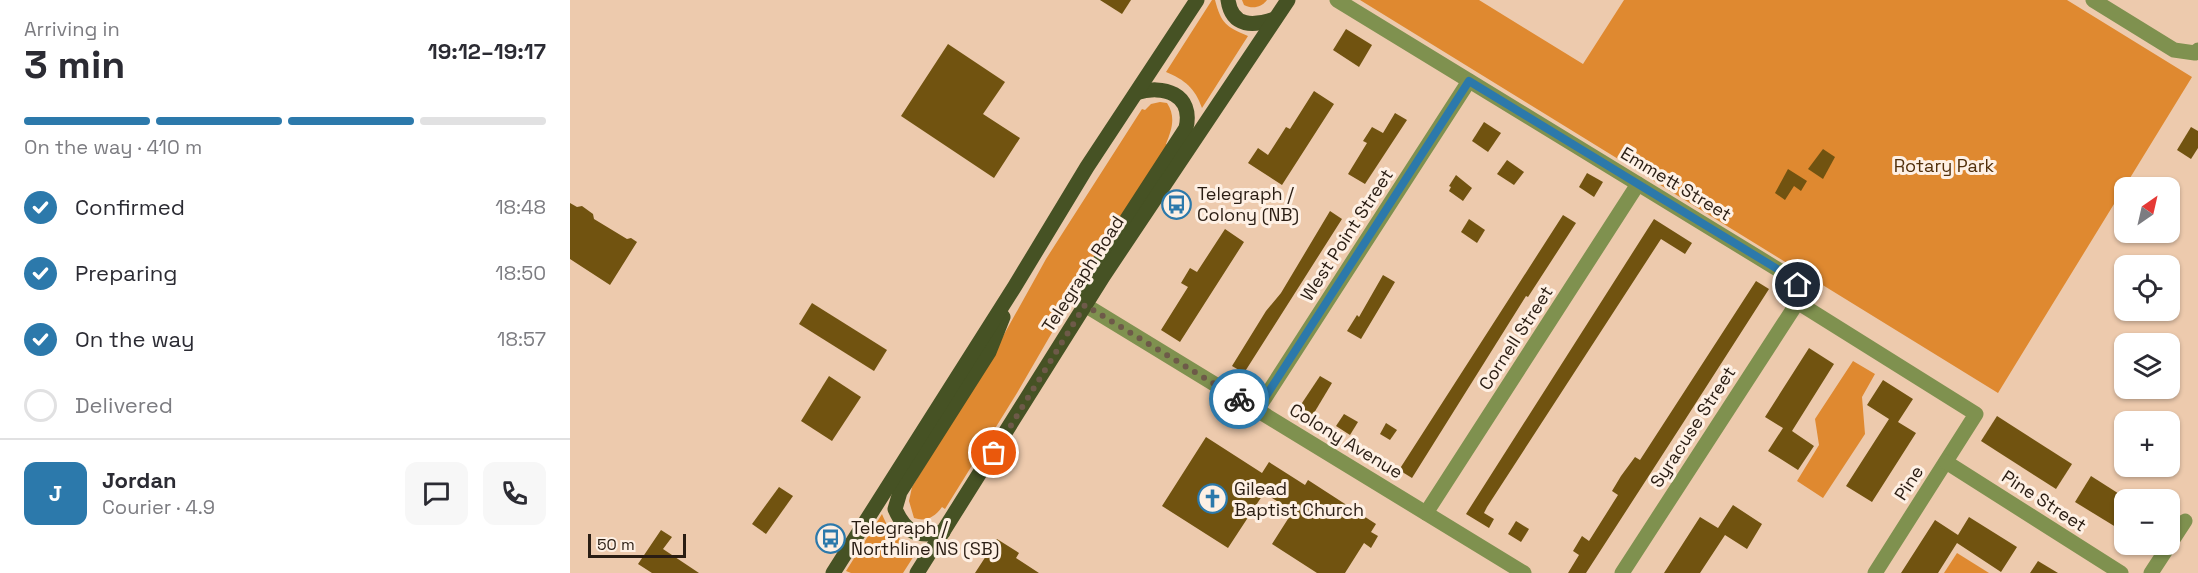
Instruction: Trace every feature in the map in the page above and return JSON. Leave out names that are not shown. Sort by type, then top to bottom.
[{"type":"main road","points":[[833,573],[1015,286],[1087,167],[1197,0]]},
{"type":"main road","points":[[1228,0],[1234,15],[1240,21],[1254,24],[1275,20]]},
{"type":"main road","name":"Telegraph Road","points":[[917,573],[1085,305],[1288,0]]},
{"type":"main road","points":[[1074,323],[1094,270],[1186,128],[1189,116],[1184,105],[1176,96],[1170,92],[1158,90],[1136,93]]},
{"type":"main road","points":[[943,532],[920,534],[906,528],[895,509],[900,492],[989,352],[1015,286]]},
{"type":"street","name":"Emmett Street","points":[[1337,0],[1792,278],[1801,292],[1801,297],[1797,302]]},
{"type":"street","points":[[2094,0],[2174,50],[2197,51]]},
{"type":"street","name":"West Point Street","points":[[1257,410],[1469,81]]},
{"type":"street","name":"Cornell Street","points":[[1426,513],[1638,184]]},
{"type":"street","name":"Pine","points":[[1797,302],[1976,414],[1875,573]]},
{"type":"street","name":"Syracuse Street","points":[[1622,573],[1797,302]]},
{"type":"street","name":"Colony Avenue","points":[[1085,305],[1524,573]]},
{"type":"street","name":"Pine Street","points":[[1946,462],[2121,573]]},
{"type":"street","points":[[2151,573],[2185,521]]},
{"type":"green space","points":[[1212,0],[1215,0],[1222,19],[1226,23],[1234,30],[1248,36],[1202,108],[1196,95],[1188,86],[1179,78],[1166,72]]},
{"type":"green space","points":[[1242,0],[1267,0],[1262,5],[1250,7],[1244,5]]},
{"type":"green space","name":"Rotary Park","points":[[1360,0],[1479,0],[1583,64],[1624,0],[2067,0],[2192,77],[2131,177],[2114,177],[2114,204],[1998,393]]},
{"type":"green space","points":[[1167,103],[1170,108],[1171,128],[1166,144],[1169,146],[1090,267],[1017,393],[945,509],[942,507],[936,514],[926,519],[914,518],[909,501],[912,487],[997,347],[1046,259],[1142,109],[1145,110],[1151,104]]},
{"type":"green space","points":[[1853,361],[1875,374],[1862,397],[1865,434],[1823,498],[1797,481],[1819,445],[1815,419]]},
{"type":"green space","points":[[882,514],[896,536],[919,548],[903,573],[851,573],[846,571]]},
{"type":"green space","points":[[1957,553],[1989,573],[1944,573]]},
{"type":"building","points":[[1100,0],[1131,0],[1122,14]]},
{"type":"building","points":[[1346,29],[1372,45],[1359,67],[1333,50]]},
{"type":"building","points":[[948,44],[1005,82],[983,114],[1020,138],[994,178],[901,116]]},
{"type":"building","points":[[1314,91],[1334,104],[1282,185],[1248,163],[1258,148],[1268,155],[1286,127],[1290,129]]},
{"type":"building","points":[[1395,113],[1407,120],[1365,184],[1348,174],[1367,143],[1363,141],[1372,127],[1383,133]]},
{"type":"building","points":[[1484,122],[1501,133],[1488,152],[1472,141]]},
{"type":"building","points":[[2191,127],[2198,131],[2198,148],[2191,159],[2177,150]]},
{"type":"building","points":[[1823,149],[1835,157],[1823,179],[1808,169]]},
{"type":"building","points":[[1507,160],[1524,172],[1514,185],[1497,174]]},
{"type":"building","points":[[1788,169],[1807,181],[1801,191],[1794,186],[1785,200],[1775,193]]},
{"type":"building","points":[[1587,173],[1603,182],[1594,197],[1579,187]]},
{"type":"building","points":[[1456,175],[1472,188],[1463,201],[1449,191],[1451,187],[1449,186]]},
{"type":"building","points":[[570,203],[577,207],[582,206],[593,214],[594,219],[627,239],[631,238],[637,242],[610,285],[570,259]]},
{"type":"building","points":[[1330,211],[1342,219],[1244,373],[1232,366],[1266,311],[1281,293]]},
{"type":"building","points":[[1563,215],[1576,223],[1528,297],[1526,296],[1412,478],[1399,470]]},
{"type":"building","points":[[1469,219],[1485,230],[1477,243],[1461,232]]},
{"type":"building","points":[[1654,219],[1692,243],[1685,254],[1661,239],[1487,507],[1484,513],[1494,519],[1489,528],[1466,514]]},
{"type":"building","points":[[1225,229],[1244,242],[1180,342],[1161,330],[1188,287],[1181,283],[1190,268],[1197,272]]},
{"type":"building","points":[[1383,275],[1395,282],[1361,339],[1347,331],[1357,315],[1359,317]]},
{"type":"building","points":[[1756,281],[1769,289],[1683,423],[1586,573],[1568,573],[1579,555],[1573,551],[1582,536],[1589,541],[1618,495],[1612,491],[1621,476],[1635,457],[1640,460]]},
{"type":"building","points":[[812,303],[887,350],[874,371],[799,324]]},
{"type":"building","points":[[1809,348],[1834,364],[1792,431],[1814,446],[1798,470],[1768,451],[1783,428],[1765,417]]},
{"type":"building","points":[[829,376],[861,397],[832,441],[801,421]]},
{"type":"building","points":[[1320,376],[1332,383],[1311,418],[1298,409]]},
{"type":"building","points":[[1883,380],[1913,399],[1898,422],[1916,433],[1872,502],[1846,486],[1889,419],[1867,405]]},
{"type":"building","points":[[1344,414],[1358,422],[1350,435],[1336,426]]},
{"type":"building","points":[[1997,416],[2072,464],[2056,489],[1981,441]]},
{"type":"building","points":[[1386,423],[1397,430],[1390,440],[1380,434]]},
{"type":"building","name":"Gilead Baptist Church","points":[[1206,437],[1262,473],[1269,462],[1305,485],[1308,480],[1376,524],[1371,532],[1378,536],[1371,548],[1364,543],[1345,573],[1317,573],[1272,544],[1293,511],[1264,493],[1228,548],[1162,506]]},
{"type":"building","points":[[2091,476],[2114,491],[2114,526],[2075,502]]},
{"type":"building","points":[[779,487],[793,496],[766,534],[752,524]]},
{"type":"building","points":[[1733,505],[1762,524],[1747,549],[1725,535],[1700,573],[1664,573],[1700,517],[1718,528]]},
{"type":"building","points":[[1969,517],[2017,547],[2001,572],[1957,543],[1938,573],[1901,573],[1935,520],[1958,535]]},
{"type":"building","points":[[1516,521],[1529,529],[1521,542],[1508,534]]},
{"type":"building","points":[[661,530],[672,537],[663,549],[699,573],[652,573],[638,564]]},
{"type":"building","points":[[997,539],[1019,553],[1016,558],[1039,573],[975,573]]},
{"type":"building","points":[[2038,561],[2058,573],[2030,573]]},
{"type":"way so far","points":[[994,453],[1085,305],[1239,399]]},
{"type":"place","name":"Telegraph / Colony (NB)","points":[[1176,204]]},
{"type":"place","name":"Gilead Baptist Church","points":[[1213,499]]},
{"type":"place","name":"Telegraph / Northline NS (SB)","points":[[830,538]]},
{"type":"route","points":[[1239,399],[1257,410],[1469,81],[1792,278],[1798,285]]}]
